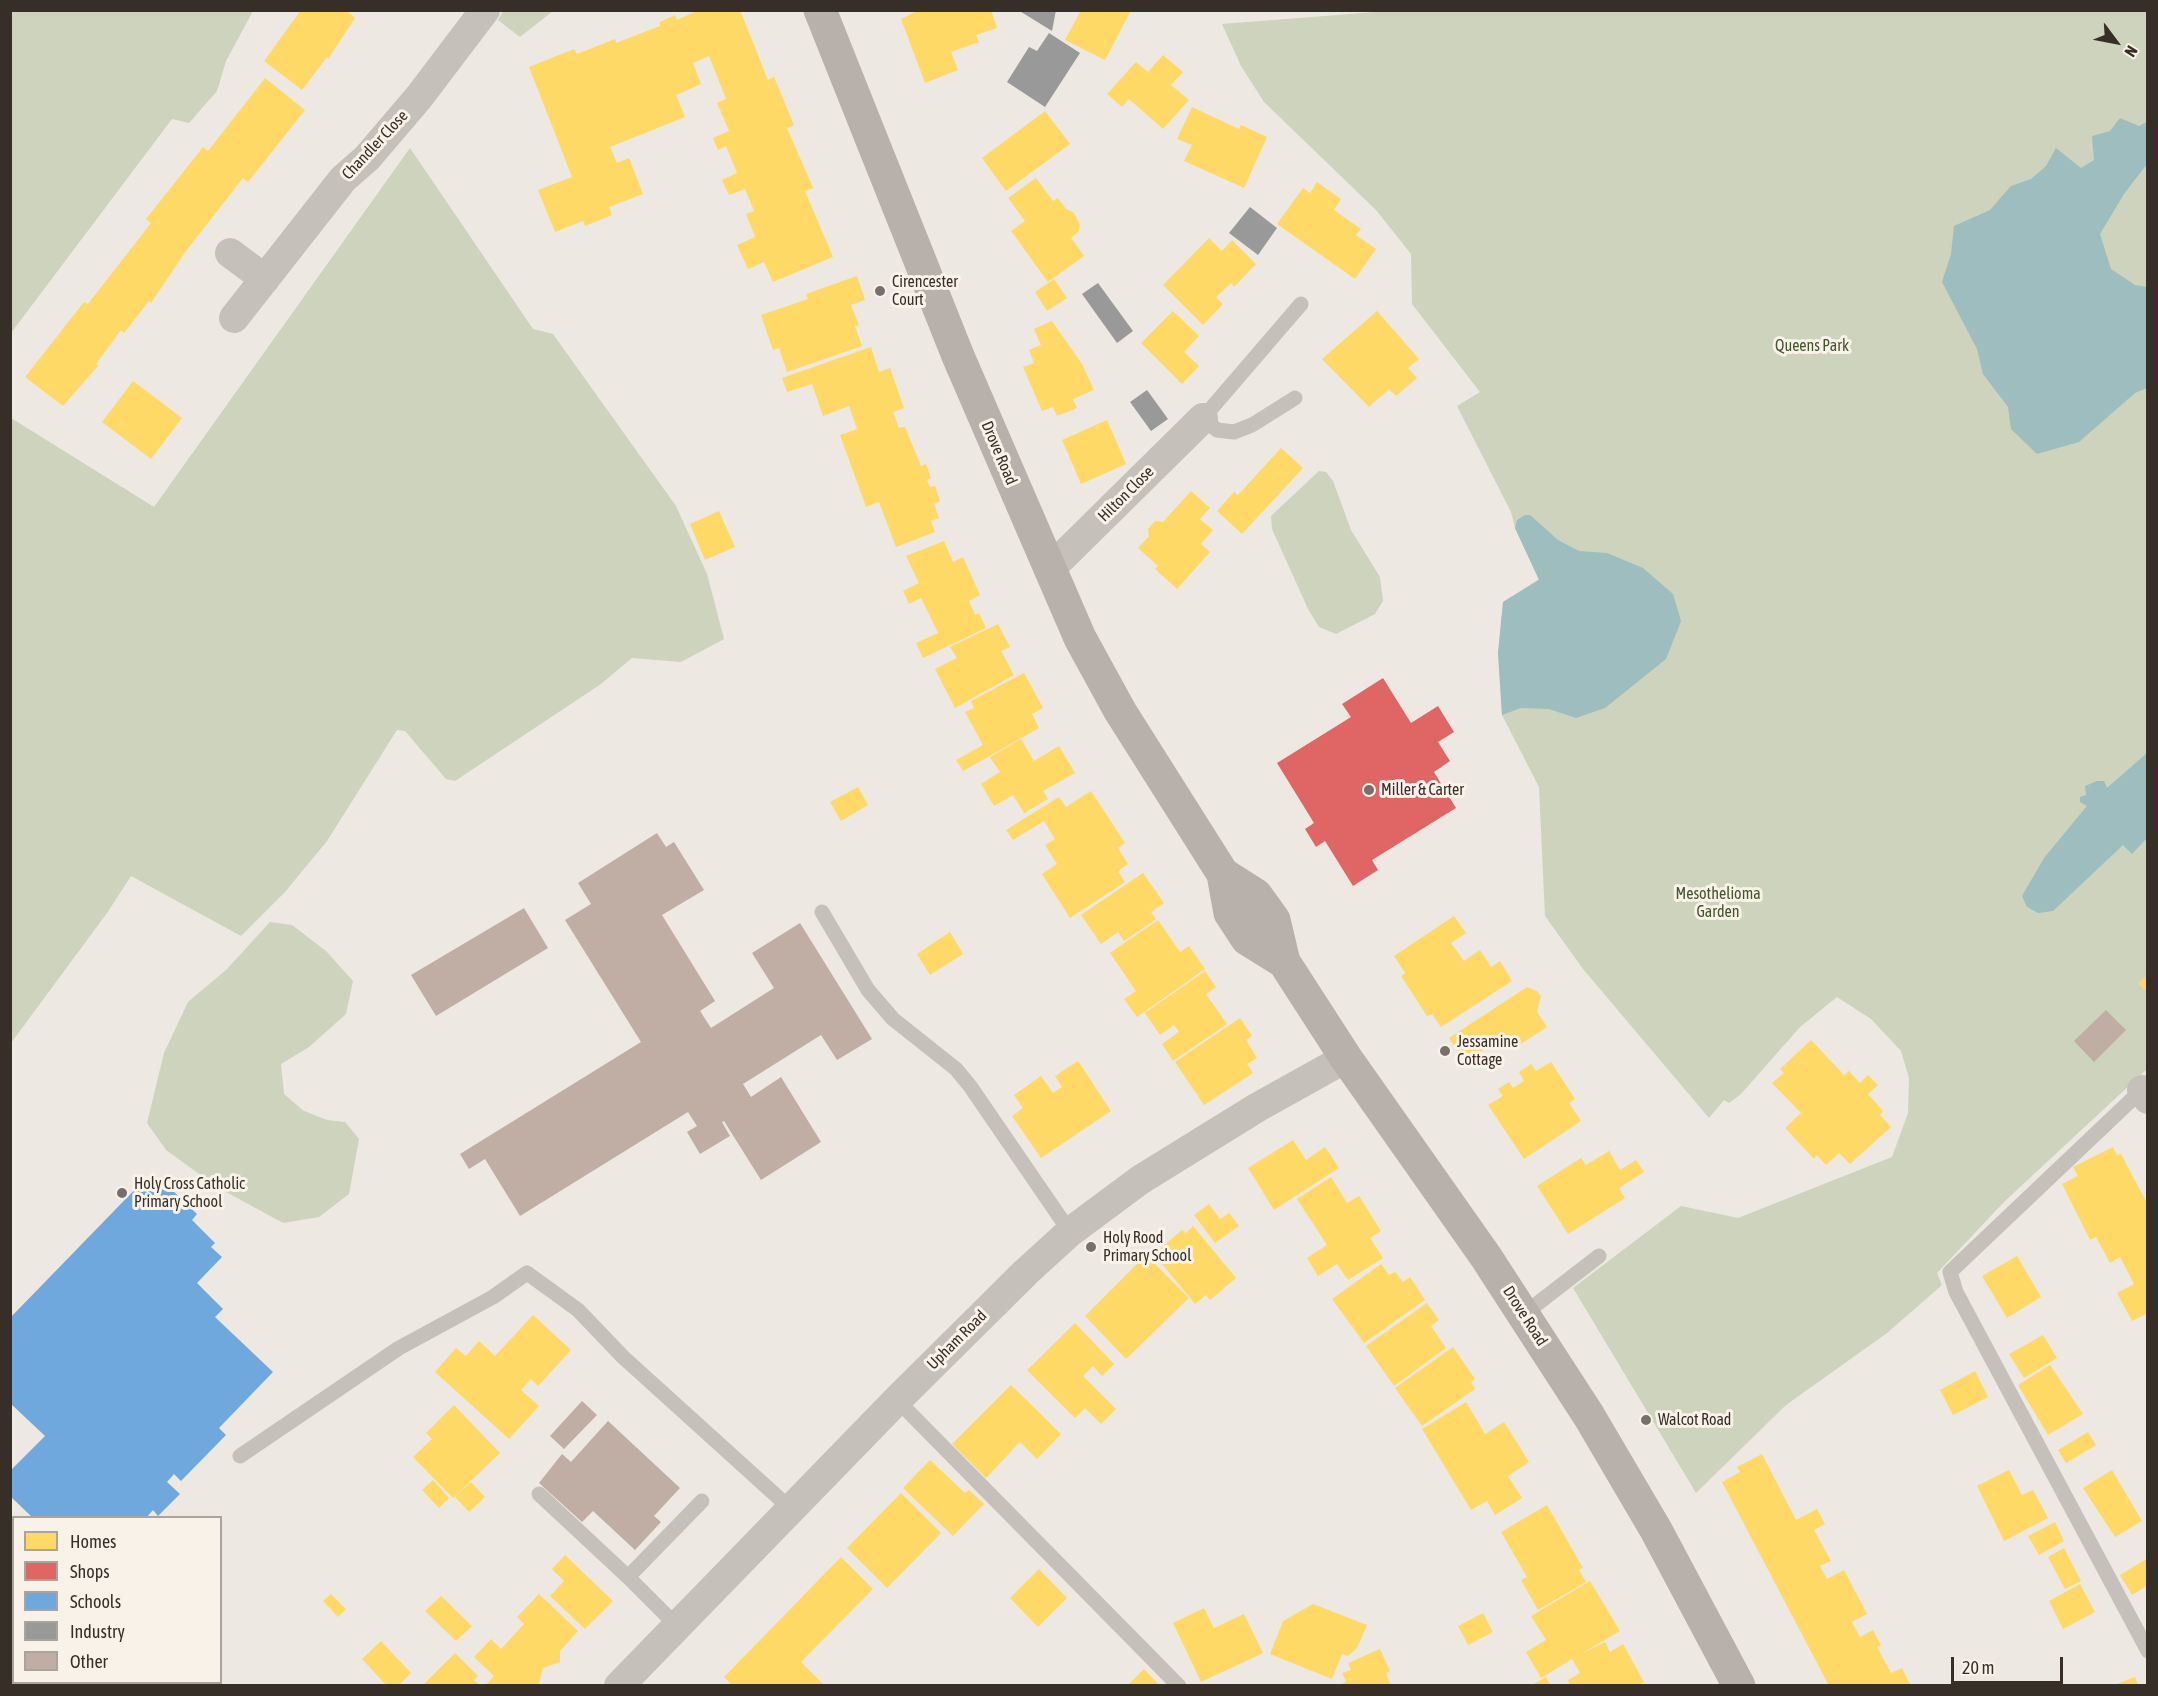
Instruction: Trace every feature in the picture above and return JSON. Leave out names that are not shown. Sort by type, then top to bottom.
[{"type":"main road","name":"Drove Road","points":[[820,10],[958,356],[1049,570],[1101,679],[1223,874],[1256,894],[1274,920],[1284,962],[1346,1058],[1524,1314],[1589,1416],[1656,1530],[1739,1686]]},
{"type":"street","name":"Chandler Close","points":[[234,318],[343,179],[367,158],[419,97],[485,10]]},
{"type":"street","points":[[230,253],[264,279]]},
{"type":"street","name":"Hilton Close","points":[[1049,570],[1203,418]]},
{"type":"street","name":"Upham Road","points":[[619,1686],[897,1400],[1010,1287],[1070,1232],[1140,1180],[1258,1107],[1346,1058]]},
{"type":"lane","name":"Hilton Close","points":[[1203,418],[1301,304]]},
{"type":"lane","points":[[1203,418],[1217,430],[1234,432],[1252,425],[1295,398]]},
{"type":"lane","points":[[822,912],[868,990],[893,1018],[956,1069],[1070,1232]]},
{"type":"lane","points":[[2146,1091],[1950,1272],[1956,1292],[2148,1651]]},
{"type":"lane","points":[[1524,1314],[1599,1256]]},
{"type":"lane","points":[[240,1456],[359,1374],[425,1333],[493,1297],[527,1273],[578,1310],[623,1357],[791,1509]]},
{"type":"lane","points":[[897,1400],[1179,1686]]},
{"type":"lane","points":[[539,1494],[677,1626]]},
{"type":"lane","points":[[628,1577],[702,1501]]},
{"type":"green space","points":[[11,10],[253,11],[226,61],[217,91],[189,123],[172,119],[11,333]]},
{"type":"green space","points":[[503,10],[553,11],[520,37],[498,20]]},
{"type":"green space","name":"Queens Park","points":[[1401,10],[2147,11],[2147,1069],[2005,1201],[1937,1273],[1942,1285],[1887,1333],[1786,1405],[1696,1493],[1573,1288],[1681,1206],[1738,1218],[1892,1157],[1908,1113],[1909,1078],[1901,1051],[1871,1019],[1837,997],[1800,1027],[1741,1094],[1729,1103],[1724,1100],[1709,1118],[1583,969],[1545,916],[1539,787],[1502,715],[1498,653],[1503,602],[1539,579],[1515,528],[1511,512],[1457,406],[1480,392],[1412,304],[1411,254],[1376,210],[1264,102],[1241,66],[1222,24]]},
{"type":"green space","points":[[410,148],[533,329],[553,334],[676,506],[707,574],[724,639],[681,662],[632,658],[601,684],[455,781],[446,779],[405,731],[397,730],[327,841],[285,892],[241,936],[131,876],[107,913],[11,1043],[11,418],[154,507]]},
{"type":"green space","points":[[1319,471],[1326,472],[1333,481],[1351,530],[1380,577],[1383,601],[1375,614],[1336,634],[1319,627],[1308,609],[1272,529],[1271,516]]},
{"type":"green space","points":[[270,922],[292,925],[326,951],[353,981],[346,1014],[309,1047],[281,1064],[284,1094],[304,1111],[327,1120],[345,1122],[359,1139],[349,1194],[319,1217],[283,1223],[217,1187],[166,1150],[147,1123],[164,1053],[188,1002],[227,969]]},
{"type":"water","points":[[2120,118],[2139,126],[2147,122],[2147,164],[2124,194],[2100,234],[2111,269],[2135,285],[2147,287],[2147,388],[2135,393],[2079,442],[2037,454],[2011,429],[2008,407],[1983,374],[1977,349],[1942,282],[1951,254],[1954,226],[1990,210],[2011,186],[2031,179],[2046,166],[2056,148],[2081,168],[2094,160],[2092,136],[2110,131]]},
{"type":"water","points":[[1530,515],[1558,540],[1579,551],[1607,553],[1643,568],[1673,594],[1681,621],[1666,659],[1605,708],[1576,718],[1549,709],[1521,708],[1502,715],[1498,653],[1503,602],[1539,580],[1515,528],[1517,520]]},
{"type":"water","points":[[2147,753],[2147,838],[2132,854],[2123,845],[2053,911],[2038,913],[2027,907],[2022,896],[2044,858],[2087,806],[2080,802],[2080,797],[2086,795],[2085,786],[2104,781],[2107,788]]},
{"type":"building: Homes","points":[[301,10],[346,10],[355,18],[328,59],[327,57],[302,90],[264,61]]},
{"type":"building: Homes","points":[[699,10],[740,10],[768,80],[774,77],[794,125],[787,128],[813,188],[805,191],[833,257],[773,282],[764,262],[748,269],[737,245],[755,237],[746,214],[754,211],[745,189],[729,195],[722,180],[737,173],[726,146],[718,150],[713,138],[729,131],[717,103],[726,99],[709,56],[693,63],[701,84],[676,95],[685,117],[610,147],[617,163],[629,158],[643,194],[609,207],[612,215],[585,226],[583,221],[555,232],[538,190],[572,177],[529,67],[574,49],[577,54],[615,39],[616,43],[660,26],[660,22],[675,15],[677,20]]},
{"type":"building: Homes","points":[[919,10],[991,10],[997,28],[976,35],[979,42],[951,52],[958,70],[925,83],[901,19]]},
{"type":"building: Homes","points":[[1081,10],[1131,10],[1105,60],[1065,40]]},
{"type":"building: Homes","points":[[1163,55],[1183,72],[1171,85],[1189,100],[1163,129],[1129,99],[1122,107],[1107,94],[1136,62],[1148,72]]},
{"type":"building: Homes","points":[[265,78],[305,110],[248,182],[243,178],[186,251],[151,303],[149,301],[124,333],[121,330],[96,364],[98,366],[63,406],[25,377],[84,302],[88,304],[151,223],[146,219],[203,147],[208,151]]},
{"type":"building: Homes","points":[[1192,107],[1239,129],[1241,125],[1267,137],[1244,188],[1184,161],[1192,145],[1177,139]]},
{"type":"building: Homes","points":[[1045,111],[1070,144],[1006,191],[982,158]]},
{"type":"building: Homes","points":[[1036,178],[1053,201],[1058,198],[1066,209],[1074,213],[1080,225],[1079,231],[1071,238],[1084,256],[1048,282],[1011,231],[1025,221],[1008,198]]},
{"type":"building: Homes","points":[[1317,182],[1341,199],[1334,210],[1361,229],[1356,235],[1376,249],[1355,279],[1277,224],[1303,188],[1310,193]]},
{"type":"building: Homes","points":[[1209,238],[1222,251],[1232,240],[1256,264],[1234,287],[1231,283],[1216,297],[1223,304],[1203,325],[1163,285]]},
{"type":"building: Homes","points":[[857,276],[865,300],[851,305],[859,325],[855,326],[862,346],[787,372],[779,348],[773,350],[761,315],[808,299],[806,294]]},
{"type":"building: Homes","points":[[1054,279],[1067,298],[1047,311],[1035,292]]},
{"type":"building: Homes","points":[[1173,311],[1199,336],[1184,352],[1199,366],[1182,384],[1141,343]]},
{"type":"building: Homes","points":[[1377,311],[1419,359],[1408,368],[1417,378],[1396,396],[1389,389],[1369,407],[1322,359]]},
{"type":"building: Homes","points":[[1052,321],[1082,364],[1094,390],[1073,399],[1077,408],[1057,416],[1053,407],[1042,411],[1023,367],[1034,363],[1029,350],[1041,345],[1034,329]]},
{"type":"building: Homes","points":[[871,347],[879,372],[890,368],[904,408],[893,412],[899,428],[905,427],[921,466],[926,464],[931,478],[927,480],[930,487],[935,486],[940,501],[934,504],[939,518],[931,521],[935,532],[896,547],[879,502],[866,507],[840,435],[857,429],[849,406],[823,416],[812,384],[787,392],[782,378]]},
{"type":"building: Homes","points":[[133,381],[182,418],[151,459],[102,422]]},
{"type":"building: Homes","points":[[1107,420],[1126,464],[1081,484],[1062,440]]},
{"type":"building: Homes","points":[[1281,448],[1303,468],[1242,534],[1217,511],[1234,492],[1238,495]]},
{"type":"building: Homes","points":[[1191,491],[1210,508],[1200,519],[1213,530],[1201,544],[1210,552],[1177,589],[1155,569],[1158,566],[1138,548],[1149,536],[1148,529],[1155,521],[1163,522]]},
{"type":"building: Homes","points":[[719,511],[735,547],[705,560],[690,524]]},
{"type":"building: Homes","points":[[944,541],[953,562],[963,557],[980,595],[969,601],[975,615],[979,613],[986,628],[923,658],[916,643],[938,633],[921,598],[909,604],[903,591],[919,583],[906,556]]},
{"type":"building: Homes","points":[[998,624],[1010,647],[1001,651],[1014,675],[955,708],[935,669],[957,658],[950,647]]},
{"type":"building: Homes","points":[[1024,673],[1043,708],[1032,714],[1039,728],[963,771],[956,760],[983,745],[965,712],[974,708],[971,701]]},
{"type":"building: Homes","points":[[1021,739],[1034,761],[1059,746],[1075,773],[1043,791],[1048,799],[1024,813],[1013,795],[994,806],[981,784],[1000,772],[990,757]]},
{"type":"building: Homes","points":[[858,787],[868,805],[841,821],[830,802]]},
{"type":"building: Homes","points":[[1091,791],[1125,843],[1118,848],[1128,864],[1118,871],[1125,882],[1070,918],[1042,874],[1057,864],[1045,845],[1055,839],[1044,821],[1013,840],[1006,830],[1059,797],[1066,807]]},
{"type":"building: Homes","points":[[1143,873],[1164,903],[1151,912],[1156,919],[1124,941],[1118,932],[1101,944],[1081,915]]},
{"type":"building: Homes","points":[[1454,916],[1466,933],[1451,943],[1464,961],[1480,950],[1491,967],[1500,961],[1512,981],[1441,1027],[1432,1014],[1427,1016],[1401,976],[1405,973],[1394,956]]},
{"type":"building: Homes","points":[[1158,920],[1180,952],[1189,946],[1205,969],[1137,1017],[1124,999],[1136,991],[1110,953]]},
{"type":"building: Homes","points":[[950,932],[963,954],[930,975],[917,954]]},
{"type":"building: Homes","points":[[1205,971],[1216,987],[1206,994],[1227,1024],[1173,1061],[1162,1044],[1179,1032],[1174,1025],[1160,1035],[1145,1013]]},
{"type":"building: Homes","points":[[2148,974],[2148,993],[2138,983]]},
{"type":"building: Homes","points":[[1527,987],[1537,991],[1541,996],[1537,1012],[1547,1027],[1513,1049],[1505,1036],[1465,1062],[1449,1038]]},
{"type":"building: Homes","points":[[1240,1018],[1252,1036],[1246,1040],[1257,1058],[1247,1064],[1253,1073],[1204,1105],[1175,1062]]},
{"type":"building: Homes","points":[[1811,1040],[1844,1075],[1849,1071],[1860,1083],[1868,1075],[1878,1085],[1868,1094],[1883,1111],[1880,1115],[1891,1127],[1850,1164],[1839,1153],[1826,1165],[1817,1155],[1814,1159],[1785,1128],[1801,1113],[1772,1083],[1784,1073],[1780,1069]]},
{"type":"building: Homes","points":[[1078,1061],[1111,1111],[1041,1158],[1012,1116],[1023,1108],[1014,1095],[1041,1076],[1053,1093],[1062,1087],[1055,1076]]},
{"type":"building: Homes","points":[[1551,1062],[1575,1099],[1569,1103],[1581,1121],[1524,1159],[1488,1105],[1503,1096],[1498,1089],[1509,1082],[1513,1088],[1524,1081],[1519,1072],[1531,1064],[1536,1071]]},
{"type":"building: Homes","points":[[1293,1140],[1306,1160],[1325,1147],[1339,1168],[1274,1210],[1248,1168]]},
{"type":"building: Homes","points":[[2113,1147],[2117,1155],[2121,1154],[2148,1205],[2148,1313],[2132,1321],[2117,1293],[2134,1284],[2120,1257],[2110,1263],[2096,1237],[2090,1240],[2062,1184],[2078,1176],[2073,1167]]},
{"type":"building: Homes","points":[[1609,1151],[1620,1170],[1636,1160],[1644,1172],[1619,1188],[1625,1198],[1568,1234],[1537,1186],[1581,1158],[1586,1165]]},
{"type":"building: Homes","points":[[1331,1177],[1347,1203],[1359,1196],[1381,1231],[1370,1238],[1383,1258],[1348,1280],[1337,1264],[1318,1276],[1307,1258],[1327,1245],[1297,1199]]},
{"type":"building: Homes","points":[[1209,1204],[1220,1219],[1229,1213],[1239,1226],[1215,1243],[1194,1215]]},
{"type":"building: Homes","points":[[1193,1226],[1236,1278],[1210,1300],[1206,1295],[1195,1304],[1154,1254],[1182,1230],[1186,1233]]},
{"type":"building: Homes","points":[[1146,1255],[1189,1298],[1126,1359],[1085,1316]]},
{"type":"building: Homes","points":[[2017,1256],[2041,1297],[2007,1318],[1982,1276]]},
{"type":"building: Homes","points":[[1381,1264],[1389,1275],[1395,1272],[1403,1282],[1410,1277],[1425,1300],[1364,1343],[1332,1299]]},
{"type":"building: Homes","points":[[1427,1303],[1439,1320],[1431,1326],[1446,1348],[1394,1386],[1366,1346]]},
{"type":"building: Homes","points":[[533,1315],[571,1350],[538,1386],[531,1379],[521,1390],[539,1406],[509,1439],[435,1372],[456,1348],[466,1356],[479,1341],[495,1356]]},
{"type":"building: Homes","points":[[1075,1323],[1114,1364],[1102,1376],[1093,1366],[1083,1376],[1116,1409],[1101,1424],[1085,1408],[1075,1418],[1027,1370]]},
{"type":"building: Homes","points":[[2043,1335],[2057,1358],[2024,1378],[2009,1354]]},
{"type":"building: Homes","points":[[1453,1347],[1475,1379],[1471,1382],[1475,1389],[1422,1426],[1395,1388]]},
{"type":"building: Homes","points":[[2050,1365],[2083,1414],[2048,1435],[2018,1385]]},
{"type":"building: Homes","points":[[1975,1371],[1988,1397],[1953,1415],[1940,1390]]},
{"type":"building: Homes","points":[[1011,1385],[1061,1434],[1037,1459],[1020,1442],[986,1478],[952,1444]]},
{"type":"building: Homes","points":[[1466,1402],[1485,1434],[1504,1422],[1529,1462],[1508,1476],[1522,1498],[1495,1515],[1487,1501],[1471,1510],[1422,1429]]},
{"type":"building: Homes","points":[[454,1405],[500,1453],[453,1498],[413,1457],[432,1439],[426,1433]]},
{"type":"building: Homes","points":[[2088,1432],[2096,1445],[2066,1463],[2058,1450]]},
{"type":"building: Homes","points":[[1762,1454],[1796,1520],[1817,1509],[1825,1524],[1814,1530],[1831,1561],[1820,1566],[1827,1579],[1844,1570],[1867,1614],[1852,1622],[1860,1637],[1873,1630],[1881,1645],[1877,1647],[1891,1673],[1902,1668],[1911,1686],[1829,1686],[1722,1482],[1740,1472],[1737,1467]]},
{"type":"building: Homes","points":[[930,1460],[965,1493],[969,1490],[984,1504],[953,1536],[903,1488]]},
{"type":"building: Homes","points":[[2009,1470],[2022,1495],[2033,1490],[2048,1518],[2004,1541],[1977,1486]]},
{"type":"building: Homes","points":[[2112,1470],[2142,1521],[2115,1537],[2083,1488]]},
{"type":"building: Homes","points":[[433,1480],[449,1498],[439,1508],[422,1490]]},
{"type":"building: Homes","points":[[471,1482],[485,1497],[469,1512],[455,1497]]},
{"type":"building: Homes","points":[[901,1493],[941,1533],[887,1588],[847,1548]]},
{"type":"building: Homes","points":[[1547,1505],[1583,1568],[1579,1570],[1586,1582],[1538,1610],[1521,1580],[1527,1577],[1501,1532]]},
{"type":"building: Homes","points":[[10,1518],[12,1520],[12,1646],[10,1644]]},
{"type":"building: Homes","points":[[2055,1522],[2064,1541],[2039,1555],[2028,1536]]},
{"type":"building: Homes","points":[[2064,1548],[2081,1581],[2065,1589],[2048,1557]]},
{"type":"building: Homes","points":[[565,1555],[613,1601],[585,1629],[550,1596],[564,1581],[552,1569]]},
{"type":"building: Homes","points":[[841,1557],[873,1589],[801,1662],[823,1684],[733,1686],[724,1677]]},
{"type":"building: Homes","points":[[2148,1558],[2148,1585],[2132,1595],[2120,1575]]},
{"type":"building: Homes","points":[[1039,1569],[1067,1598],[1038,1627],[1010,1598]]},
{"type":"building: Homes","points":[[1590,1581],[1620,1631],[1581,1654],[1605,1642],[1610,1652],[1623,1644],[1644,1682],[1637,1686],[1570,1686],[1568,1680],[1580,1673],[1572,1659],[1541,1678],[1526,1652],[1546,1640],[1531,1616]]},
{"type":"building: Homes","points":[[2080,1584],[2095,1612],[2063,1629],[2049,1601]]},
{"type":"building: Homes","points":[[331,1594],[346,1609],[338,1617],[323,1601]]},
{"type":"building: Homes","points":[[539,1594],[578,1631],[560,1651],[560,1662],[543,1668],[539,1683],[534,1686],[485,1686],[494,1676],[474,1657],[491,1639],[501,1649],[524,1624],[517,1617]]},
{"type":"building: Homes","points":[[441,1596],[472,1626],[456,1641],[425,1611]]},
{"type":"building: Homes","points":[[1313,1604],[1367,1625],[1357,1648],[1348,1656],[1342,1654],[1332,1679],[1270,1654],[1283,1621]]},
{"type":"building: Homes","points":[[1204,1608],[1214,1628],[1244,1614],[1263,1653],[1201,1682],[1173,1623]]},
{"type":"building: Homes","points":[[1483,1613],[1493,1632],[1468,1645],[1458,1626]]},
{"type":"building: Homes","points":[[381,1641],[411,1673],[398,1686],[387,1686],[362,1659]]},
{"type":"building: Homes","points":[[1380,1649],[1390,1671],[1386,1673],[1391,1686],[1337,1686],[1346,1682],[1342,1673],[1351,1670],[1348,1663]]},
{"type":"building: Homes","points":[[455,1653],[478,1676],[474,1680],[480,1686],[422,1686]]},
{"type":"building: Homes","points":[[1144,1669],[1160,1686],[1127,1686]]},
{"type":"building: Homes","points":[[1546,1677],[1551,1686],[1530,1686]]},
{"type":"building: Homes","points":[[2135,1677],[2138,1686],[2114,1686],[2114,1685]]},
{"type":"building: Homes","points":[[55,1684],[99,1684],[97,1686],[57,1686]]},
{"type":"building: Homes","points":[[124,1684],[164,1684],[163,1686],[126,1686]]},
{"type":"building: Shops","name":"Miller & Carter","points":[[1383,678],[1411,723],[1438,706],[1454,732],[1438,742],[1450,761],[1434,772],[1456,808],[1372,860],[1378,870],[1353,886],[1325,841],[1316,847],[1305,829],[1314,823],[1277,763],[1351,717],[1342,704]]},
{"type":"building: Schools","points":[[146,1178],[160,1192],[167,1185],[197,1214],[192,1220],[215,1243],[211,1247],[222,1257],[197,1283],[223,1309],[215,1317],[273,1372],[219,1428],[226,1435],[181,1481],[174,1474],[167,1482],[180,1494],[158,1516],[153,1510],[148,1516],[31,1516],[10,1496],[10,1471],[45,1436],[10,1403],[10,1318]]},
{"type":"building: Industry","points":[[1018,10],[1056,10],[1052,31]]},
{"type":"building: Industry","points":[[1049,33],[1080,53],[1045,107],[1007,82],[1029,47],[1037,51]]},
{"type":"building: Industry","points":[[1250,207],[1277,228],[1258,255],[1229,233]]},
{"type":"building: Industry","points":[[1098,283],[1133,331],[1117,343],[1082,294]]},
{"type":"building: Industry","points":[[1147,390],[1168,419],[1151,431],[1130,402]]},
{"type":"building: Other","points":[[657,833],[666,847],[674,842],[704,890],[662,915],[715,1001],[700,1011],[711,1028],[774,988],[752,953],[800,923],[872,1039],[837,1060],[821,1035],[743,1084],[751,1097],[781,1077],[821,1142],[761,1180],[724,1121],[722,1122],[730,1136],[700,1154],[687,1132],[697,1126],[688,1112],[520,1216],[485,1159],[469,1169],[460,1154],[641,1042],[565,920],[591,904],[578,883]]},
{"type":"building: Other","points":[[524,908],[548,948],[436,1016],[411,975]]},
{"type":"building: Other","points":[[2106,1010],[2126,1030],[2094,1062],[2074,1041]]},
{"type":"building: Other","points":[[582,1401],[597,1415],[564,1449],[550,1436]]},
{"type":"building: Other","points":[[608,1421],[680,1488],[654,1516],[661,1522],[635,1550],[593,1511],[582,1522],[539,1483],[562,1454],[571,1462]]},
{"type":"place","name":"Cirencester Court","points":[[880,291]]},
{"type":"place","name":"Miller & Carter","points":[[1369,790]]},
{"type":"place","name":"Jessamine Cottage","points":[[1445,1051]]},
{"type":"place","name":"Holy Cross Catholic Primary School","points":[[122,1193]]},
{"type":"place","name":"Holy Rood Primary School","points":[[1091,1247]]},
{"type":"place","name":"Walcot Road","points":[[1646,1420]]},
{"type":"park label","name":"Mesothelioma Garden","points":[[1718,903]]}]
